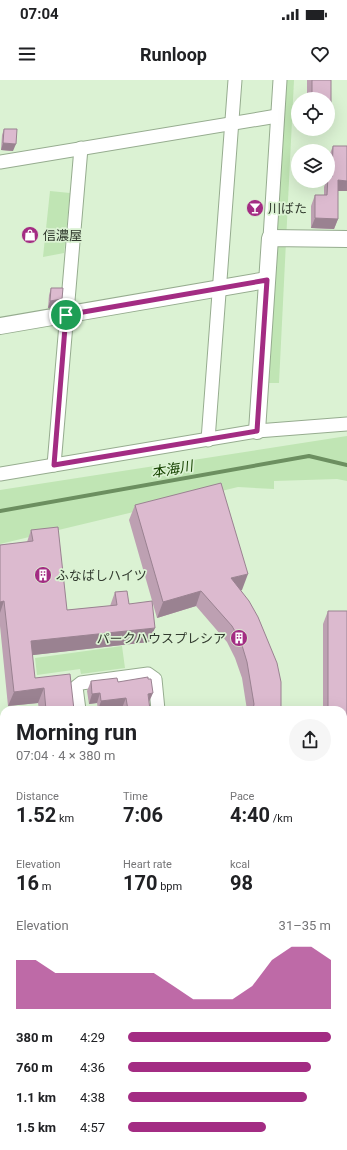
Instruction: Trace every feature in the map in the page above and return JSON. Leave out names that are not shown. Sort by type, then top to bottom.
[{"type":"street","points":[[208,440],[218,288],[235,80]]},
{"type":"street","points":[[257,431],[280,80]]},
{"type":"street","points":[[0,162],[277,116]]},
{"type":"street","points":[[54,465],[81,148]]},
{"type":"street","points":[[270,238],[347,239]]},
{"type":"street","points":[[0,326],[267,280]]},
{"type":"street","points":[[0,474],[257,431],[347,424]]},
{"type":"street","points":[[78,706],[76,687],[81,683],[148,674],[155,679],[158,706]]},
{"type":"green space","points":[[286,80],[294,80],[293,92],[291,92],[291,136],[279,383],[265,383]]},
{"type":"green space","points":[[50,191],[70,193],[64,253],[43,257]]},
{"type":"green space","points":[[347,436],[347,481],[337,479],[274,481],[274,489],[238,487],[0,544],[0,490]]},
{"type":"green space","points":[[122,646],[125,668],[81,674],[80,669],[37,675],[35,658]]},
{"type":"building","points":[[312,80],[331,80],[331,92],[312,92]]},
{"type":"building","points":[[4,129],[17,129],[16,144],[3,143]]},
{"type":"building","points":[[335,146],[347,146],[347,181],[338,180],[338,219],[315,218],[315,195],[327,195],[327,188],[335,188]]},
{"type":"building","points":[[51,288],[63,288],[62,299],[50,301]]},
{"type":"building","points":[[221,483],[248,574],[231,578],[249,601],[258,617],[277,663],[281,682],[281,706],[254,706],[247,662],[241,642],[232,626],[201,591],[163,602],[135,505]]},
{"type":"building","points":[[58,527],[67,610],[117,605],[115,592],[127,591],[129,604],[152,601],[155,628],[31,641],[35,678],[70,674],[74,706],[46,706],[44,688],[14,692],[4,601],[0,602],[0,545],[33,541],[31,530]]},
{"type":"building","points":[[328,611],[347,611],[347,706],[328,706]]},
{"type":"building","points":[[148,677],[148,679],[151,679],[153,693],[148,694],[150,706],[127,706],[126,698],[101,701],[100,693],[92,694],[91,681],[117,678],[118,682]]},
{"type":"waterway","name":"本海川","points":[[0,511],[309,456],[347,465]]},
{"type":"place","name":"川ばた","points":[[255,208]]},
{"type":"place","name":"信濃屋","points":[[30,235]]},
{"type":"place","name":"ふなばしハイツ","points":[[43,575]]},
{"type":"place","name":"パークハウスプレシア","points":[[239,638]]},
{"type":"route","points":[[267,280],[257,431],[54,465],[66,315],[267,280]]}]
